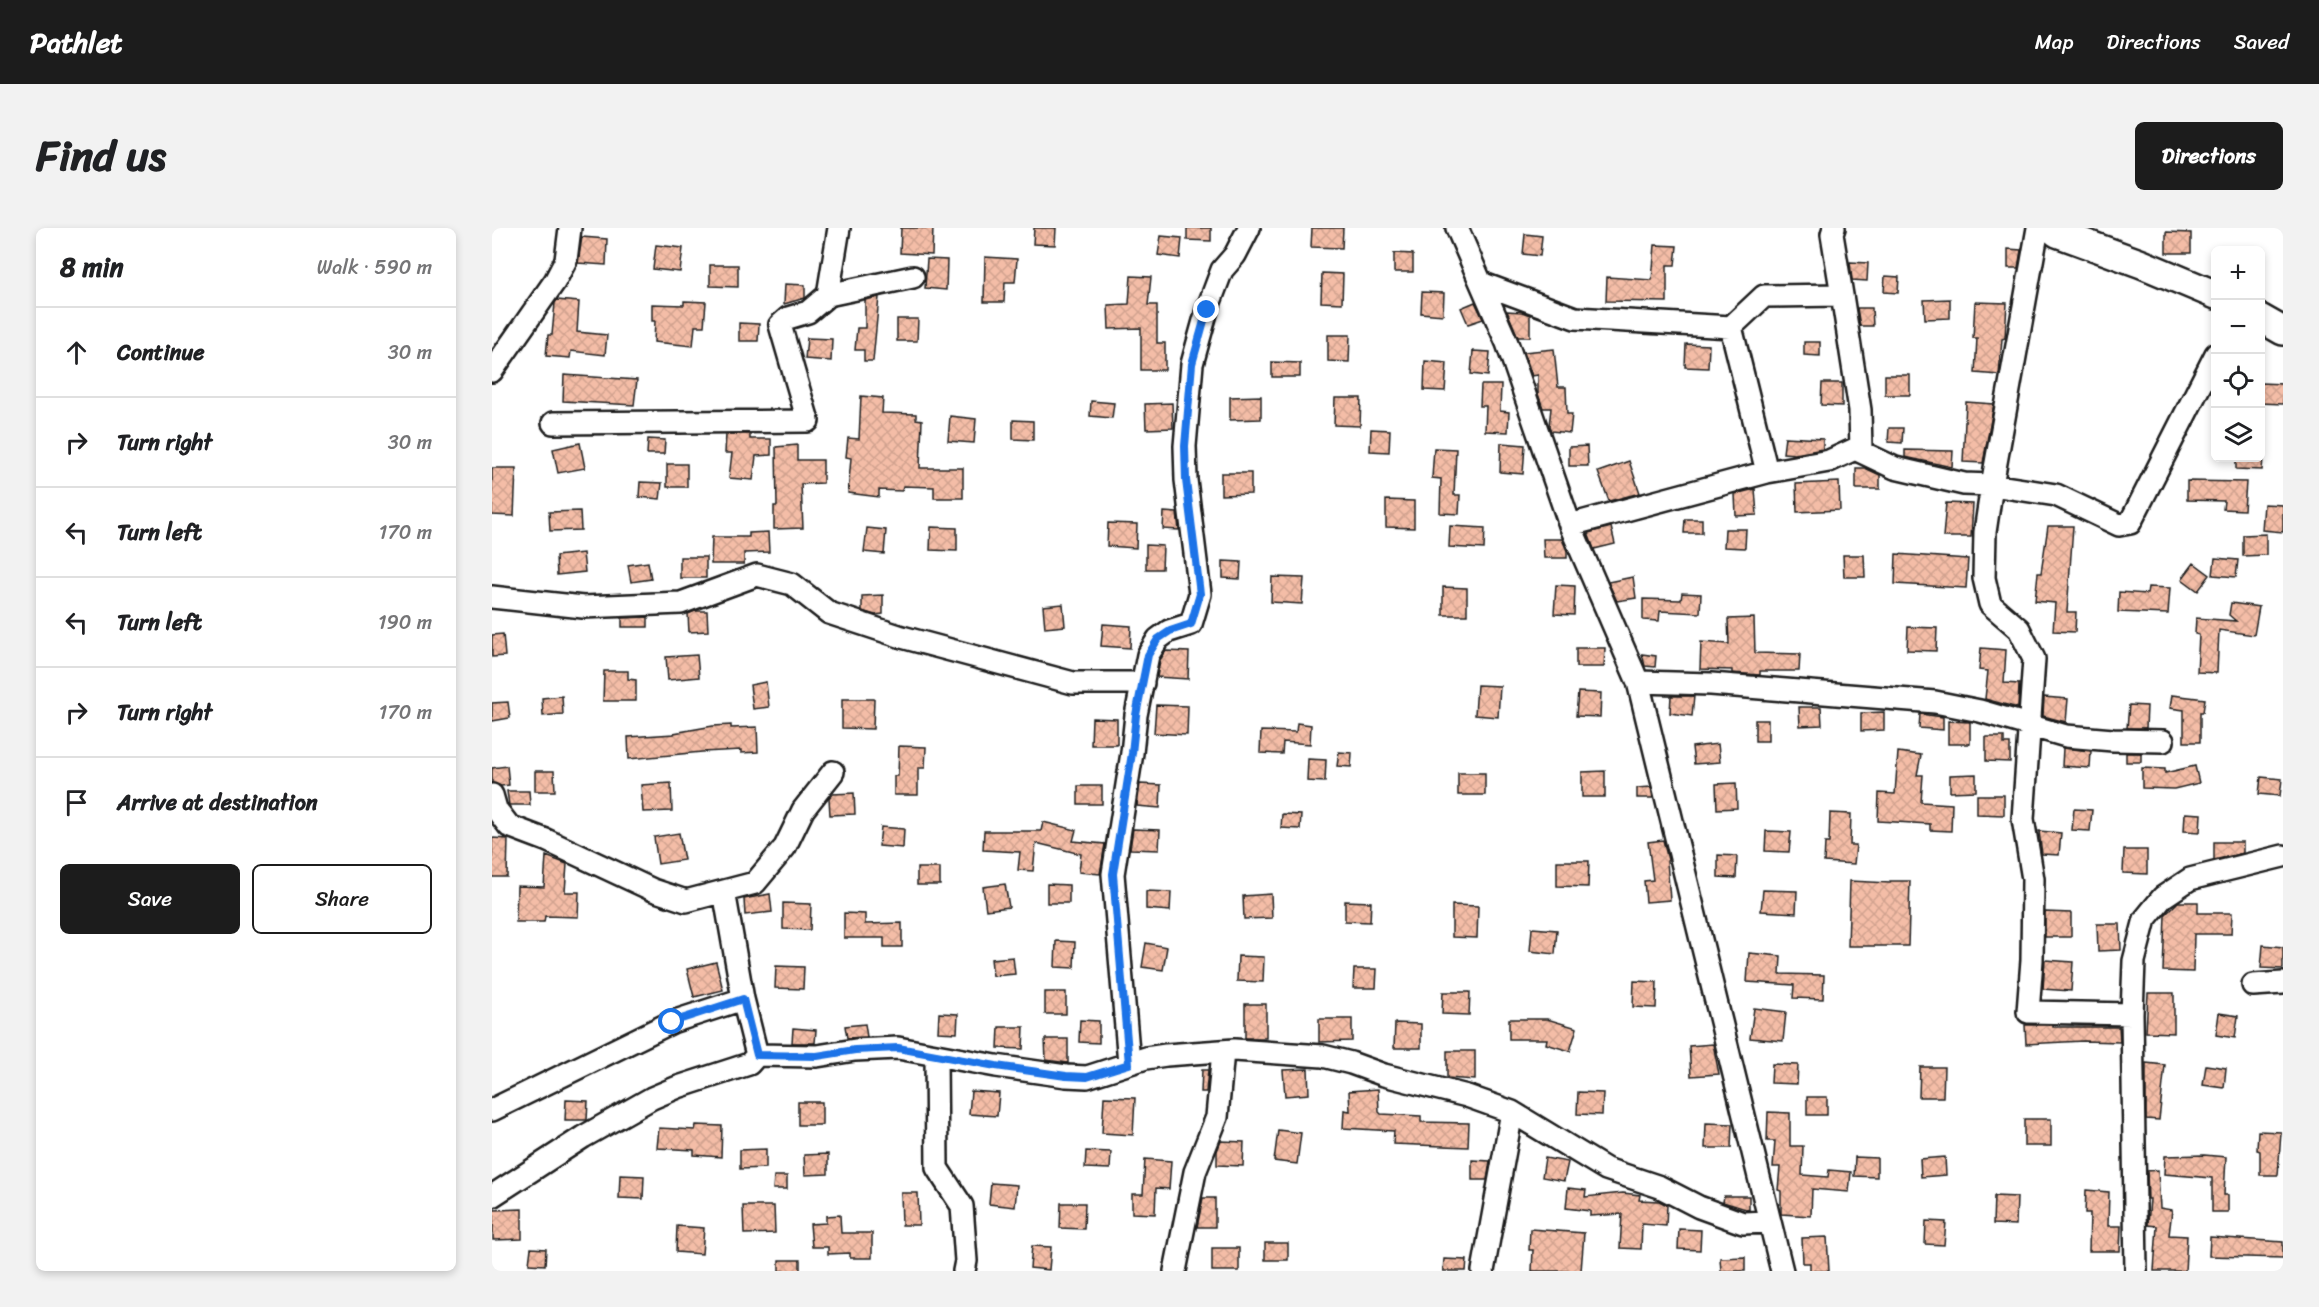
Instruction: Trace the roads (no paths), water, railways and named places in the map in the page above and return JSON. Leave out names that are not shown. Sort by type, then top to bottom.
[{"type":"main road","points":[[2050,228],[2057,233],[2142,264],[2211,293]]},
{"type":"main road","points":[[2265,321],[2283,331]]},
{"type":"street","points":[[492,371],[555,281],[566,260],[570,228]]},
{"type":"street","points":[[828,295],[839,228]]},
{"type":"street","points":[[1129,1064],[1113,874],[1136,715],[1148,655],[1158,639],[1170,631],[1191,624],[1200,594],[1186,480],[1185,446],[1192,364],[1207,310],[1222,270],[1235,255],[1249,228]]},
{"type":"street","points":[[1458,228],[1507,343],[1570,525],[1638,682],[1782,1271]]},
{"type":"street","points":[[1834,228],[1832,234],[1860,410],[1861,451]]},
{"type":"street","points":[[2038,228],[1992,485],[1985,532],[1984,578],[1990,604],[2019,629],[2034,659],[2023,819],[2033,879],[2032,960],[2028,1012],[2132,1014]]},
{"type":"street","points":[[553,423],[808,421],[780,325],[788,318],[808,312],[828,295],[913,277]]},
{"type":"street","points":[[1481,283],[1575,318],[1731,327],[1764,296],[1842,295]]},
{"type":"street","points":[[1731,327],[1767,472]]},
{"type":"street","points":[[1570,525],[1767,472],[1828,461],[1849,450],[1861,451],[1895,468],[1964,484],[1992,485],[2056,495],[2120,525],[2130,523],[2211,364]]},
{"type":"street","points":[[492,597],[583,607],[681,603],[758,575],[792,584],[830,613],[902,637],[1073,683],[1143,683]]},
{"type":"street","points":[[1638,682],[1711,684],[1935,702],[1980,711],[2066,736],[2163,741]]},
{"type":"street","points":[[492,795],[496,809],[509,826],[546,840],[653,890],[686,901],[755,884],[785,848],[803,810],[833,772]]},
{"type":"street","points":[[2136,1271],[2132,1014],[2134,961],[2145,919],[2163,897],[2190,879],[2283,855]]},
{"type":"street","points":[[724,891],[743,999],[757,1055]]},
{"type":"street","points":[[2253,985],[2283,983]]},
{"type":"street","points":[[492,1110],[672,1022],[743,999]]},
{"type":"street","points":[[492,1196],[583,1137],[652,1098],[749,1064],[757,1055],[817,1056],[855,1050],[898,1048],[1066,1076],[1087,1077],[1146,1058],[1222,1051],[1276,1052],[1323,1056],[1384,1075],[1467,1096],[1512,1112],[1606,1169],[1660,1187],[1699,1207],[1743,1223],[1769,1222]]},
{"type":"street","points":[[1175,1271],[1195,1172],[1217,1117],[1222,1051]]},
{"type":"street","points":[[936,1056],[937,1168],[962,1206],[966,1261],[964,1271]]},
{"type":"street","points":[[1484,1271],[1512,1112]]}]
